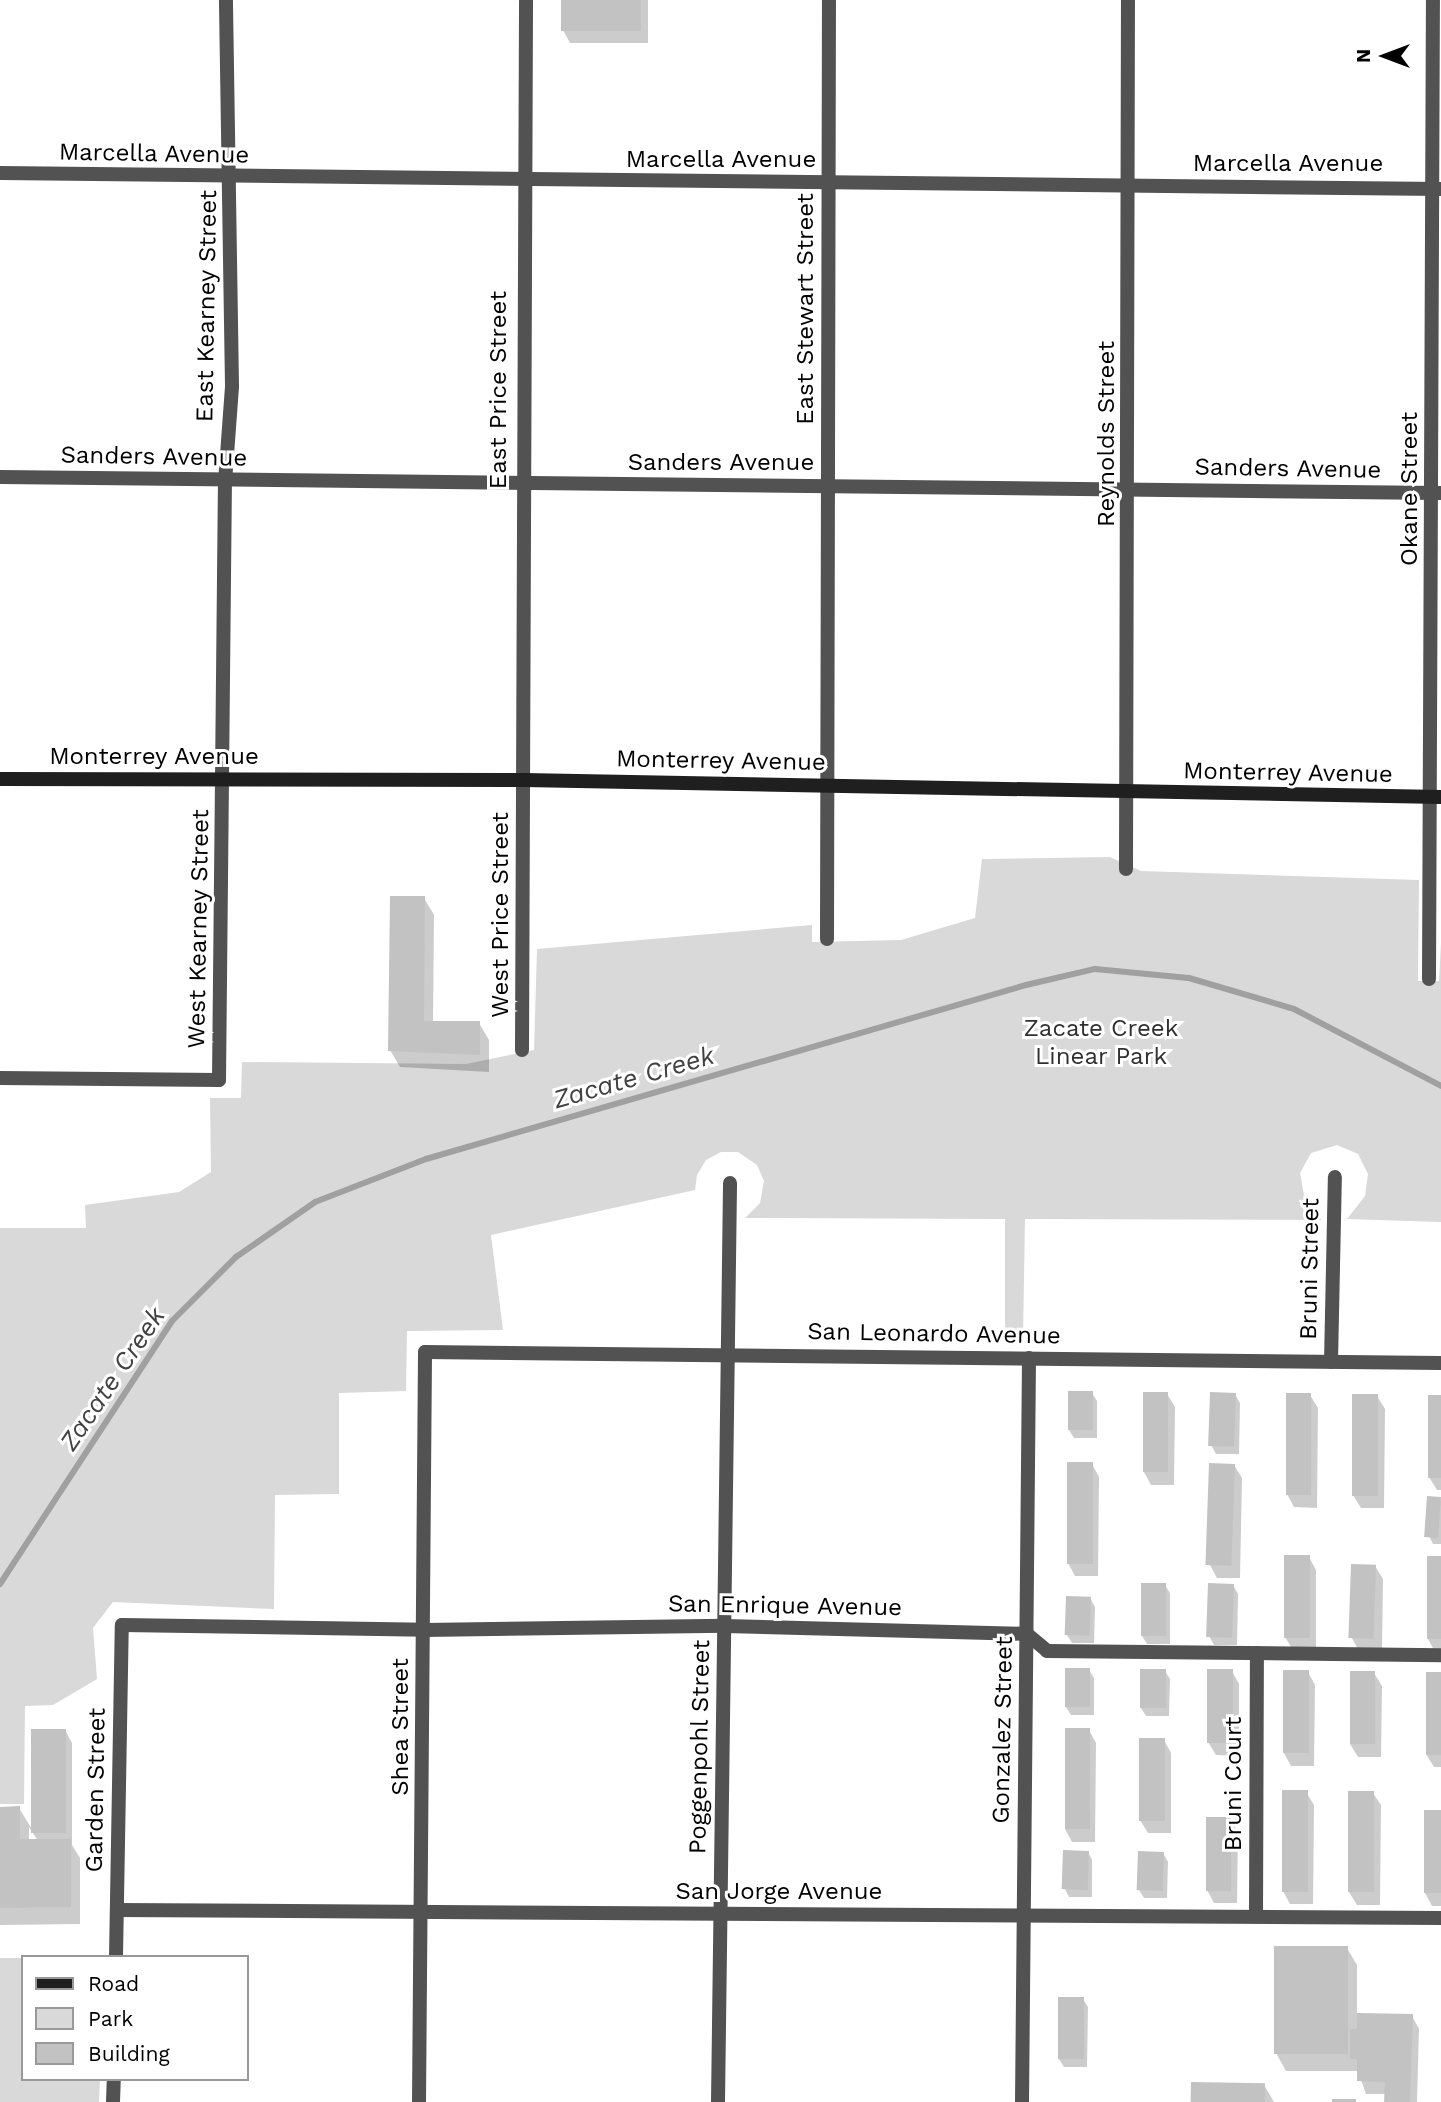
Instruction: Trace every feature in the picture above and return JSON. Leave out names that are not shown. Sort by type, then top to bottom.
[{"type":"street","name":"East Kearney Street","points":[[225,779],[225,482],[232,386],[226,0]]},
{"type":"street","name":"East Price Street","points":[[524,780],[521,484],[526,0]]},
{"type":"street","name":"East Stewart Street","points":[[827,939],[829,0]]},
{"type":"street","name":"Reynolds Street","points":[[1126,869],[1130,490],[1128,0]]},
{"type":"street","name":"Okane Street","points":[[1429,979],[1437,797],[1437,188],[1433,0]]},
{"type":"street","name":"Marcella Avenue","points":[[0,173],[230,178],[1437,188]]},
{"type":"street","name":"Sanders Avenue","points":[[0,477],[225,482],[1437,493]]},
{"type":"street","name":"Monterrey Avenue","points":[[0,779],[524,780],[1437,797]]},
{"type":"street","name":"West Kearney Street","points":[[0,1078],[219,1080],[225,779]]},
{"type":"street","name":"West Price Street","points":[[522,1050],[524,780]]},
{"type":"street","name":"Bruni Street","points":[[1331,1362],[1335,1177]]},
{"type":"street","name":"Poggenpohl Street","points":[[718,2102],[730,1183]]},
{"type":"street","name":"San Leonardo Avenue","points":[[425,1352],[1441,1363]]},
{"type":"street","name":"Shea Street","points":[[419,2102],[425,1352]]},
{"type":"street","name":"Gonzalez Street","points":[[1023,2102],[1029,1358]]},
{"type":"street","name":"San Enrique Avenue","points":[[122,1625],[424,1630],[725,1626],[1027,1634],[1047,1651],[1441,1655]]},
{"type":"street","name":"Garden Street","points":[[116,1955],[122,1625]]},
{"type":"street","name":"Bruni Court","points":[[1256,1916],[1257,1653]]},
{"type":"street","name":"San Jorge Avenue","points":[[117,1910],[1441,1918]]},
{"type":"street","points":[[113,2102],[114,2081]]},
{"type":"green space","name":"Zacate Creek Linear Park","points":[[1110,857],[1141,871],[1419,880],[1418,981],[1439,981],[1441,943],[1441,1222],[1347,1219],[1365,1196],[1368,1174],[1358,1154],[1337,1145],[1311,1153],[1300,1173],[1304,1195],[1317,1209],[1321,1220],[1025,1219],[1023,1338],[1005,1338],[1005,1219],[745,1218],[760,1203],[764,1181],[757,1165],[738,1152],[721,1152],[706,1160],[697,1175],[695,1190],[491,1235],[503,1330],[407,1331],[406,1391],[339,1393],[339,1494],[275,1495],[274,1609],[113,1602],[93,1628],[97,1679],[53,1705],[25,1706],[24,1804],[0,1804],[0,1228],[86,1228],[85,1205],[179,1192],[211,1172],[210,1098],[241,1098],[242,1062],[466,1064],[534,1050],[537,949],[812,925],[812,942],[901,940],[975,918],[982,859]]},
{"type":"green space","points":[[0,1958],[21,1958],[21,2081],[100,2081],[99,2102],[0,2102]]},
{"type":"building","points":[[561,0],[641,0],[641,31],[561,31]]},
{"type":"building","points":[[390,896],[425,896],[424,1021],[480,1021],[480,1055],[388,1051]]},
{"type":"building","points":[[1068,1391],[1093,1391],[1093,1430],[1068,1430]]},
{"type":"building","points":[[1143,1392],[1168,1392],[1168,1472],[1143,1472]]},
{"type":"building","points":[[1210,1392],[1236,1393],[1234,1447],[1208,1446]]},
{"type":"building","points":[[1286,1393],[1311,1393],[1311,1495],[1286,1495]]},
{"type":"building","points":[[1352,1394],[1378,1394],[1378,1496],[1352,1496]]},
{"type":"building","points":[[1428,1395],[1441,1395],[1441,1478],[1428,1478]]},
{"type":"building","points":[[1067,1462],[1093,1462],[1093,1564],[1067,1564]]},
{"type":"building","points":[[1209,1463],[1235,1464],[1231,1566],[1205,1565]]},
{"type":"building","points":[[1427,1496],[1441,1497],[1438,1538],[1424,1537]]},
{"type":"building","points":[[1284,1555],[1310,1555],[1310,1638],[1284,1638]]},
{"type":"building","points":[[1427,1556],[1441,1556],[1441,1639],[1427,1639]]},
{"type":"building","points":[[1351,1564],[1376,1565],[1373,1639],[1348,1638]]},
{"type":"building","points":[[1141,1583],[1166,1583],[1166,1636],[1141,1636]]},
{"type":"building","points":[[1208,1583],[1234,1584],[1232,1638],[1206,1637]]},
{"type":"building","points":[[1066,1596],[1091,1597],[1090,1636],[1065,1635]]},
{"type":"building","points":[[1065,1668],[1090,1668],[1090,1707],[1065,1707]]},
{"type":"building","points":[[1140,1669],[1166,1669],[1166,1708],[1140,1708]]},
{"type":"building","points":[[1207,1669],[1233,1669],[1233,1743],[1207,1743]]},
{"type":"building","points":[[1283,1670],[1309,1670],[1309,1753],[1283,1753]]},
{"type":"building","points":[[1350,1671],[1375,1671],[1375,1744],[1350,1744]]},
{"type":"building","points":[[1426,1672],[1441,1672],[1441,1755],[1426,1755]]},
{"type":"building","points":[[1065,1728],[1090,1728],[1090,1829],[1065,1829]]},
{"type":"building","points":[[31,1729],[66,1729],[66,1833],[31,1833]]},
{"type":"building","points":[[1139,1738],[1165,1738],[1165,1821],[1139,1821]]},
{"type":"building","points":[[1282,1790],[1308,1790],[1308,1892],[1282,1892]]},
{"type":"building","points":[[1348,1791],[1374,1791],[1374,1892],[1348,1892]]},
{"type":"building","points":[[20,1806],[20,1839],[71,1839],[71,1907],[0,1908],[0,1807]]},
{"type":"building","points":[[1424,1810],[1441,1810],[1441,1893],[1424,1893]]},
{"type":"building","points":[[1206,1817],[1231,1817],[1231,1891],[1206,1891]]},
{"type":"building","points":[[1063,1850],[1089,1851],[1088,1890],[1062,1889]]},
{"type":"building","points":[[1138,1851],[1164,1852],[1163,1891],[1137,1890]]},
{"type":"building","points":[[1274,1946],[1348,1946],[1348,2054],[1274,2054]]},
{"type":"building","points":[[1058,1997],[1084,1997],[1084,2059],[1058,2059]]},
{"type":"building","points":[[1357,2013],[1413,2014],[1410,2102],[1384,2102],[1385,2082],[1357,2081],[1357,2059],[1350,2059],[1350,2029],[1357,2029]]},
{"type":"building","points":[[1191,2082],[1265,2083],[1265,2102],[1191,2102]]},
{"type":"building","points":[[1332,2099],[1356,2099],[1356,2102],[1332,2102]]},
{"type":"waterway","name":"Zacate Creek","points":[[0,1584],[172,1321],[236,1257],[315,1202],[426,1159],[1026,985],[1095,969],[1189,978],[1294,1009],[1441,1086]]}]
